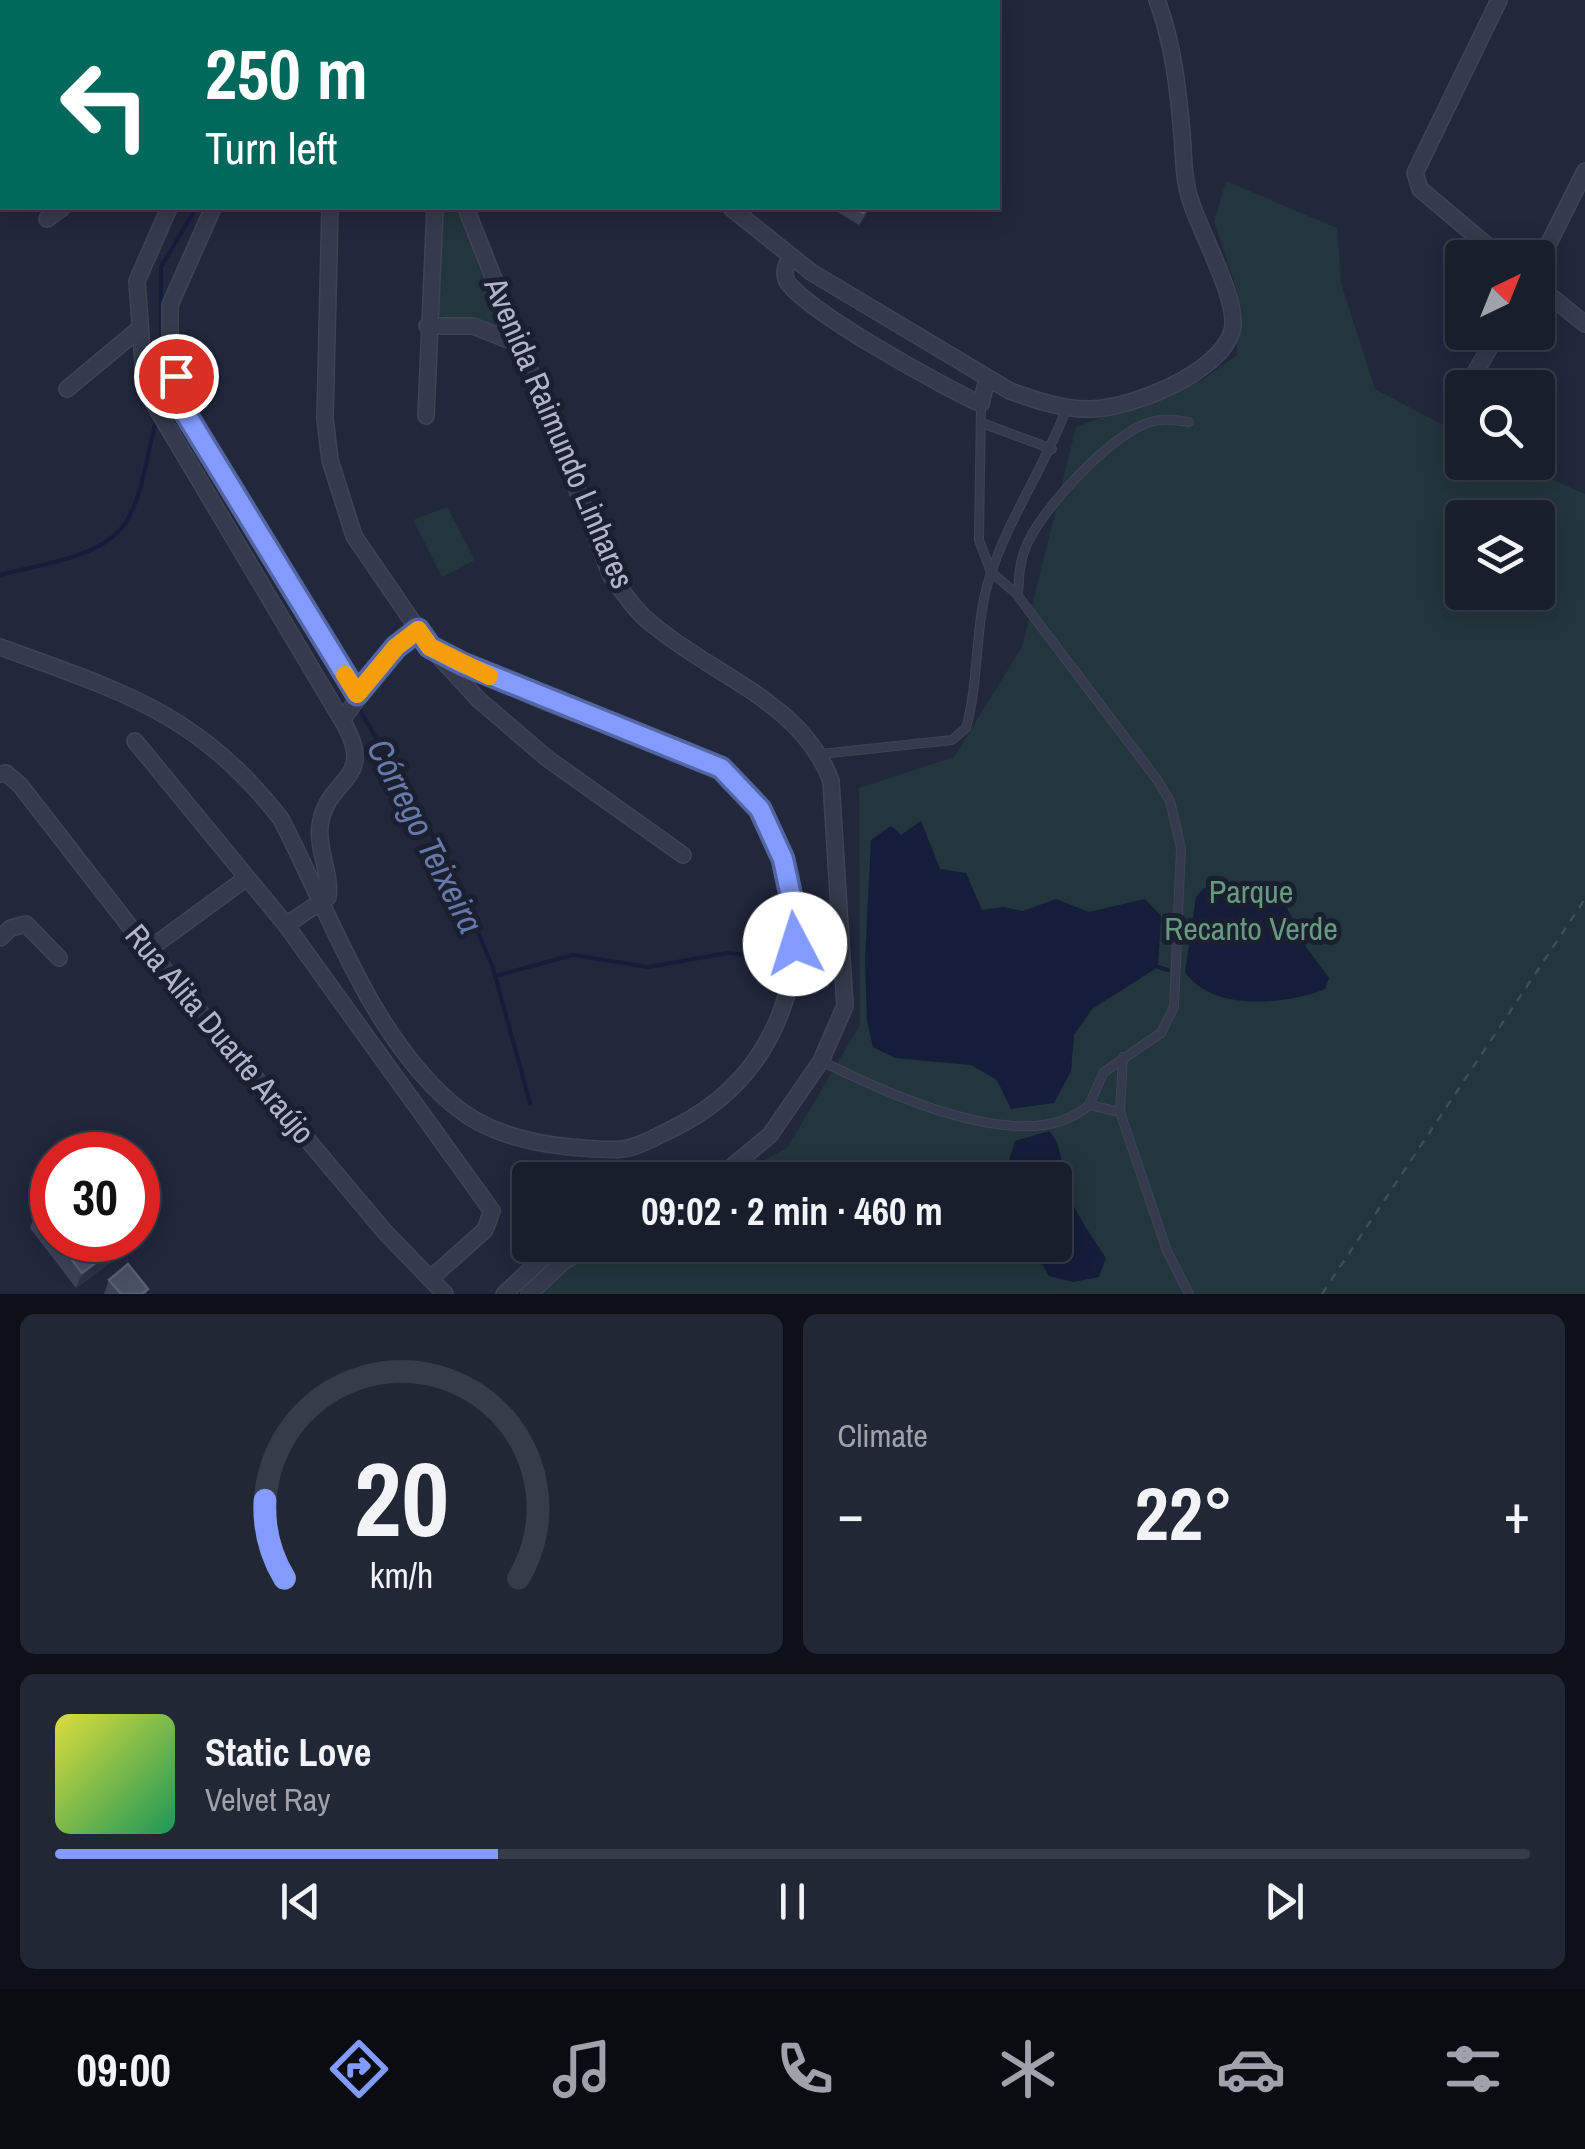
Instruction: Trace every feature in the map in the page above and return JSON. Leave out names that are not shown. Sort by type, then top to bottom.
[{"type":"street","points":[[733,210],[791,257],[987,379],[1036,401],[1092,409],[1150,397],[1197,371],[1225,345],[1233,329],[1226,291],[1186,186],[1176,69],[1156,0]]},
{"type":"street","points":[[1481,240],[1420,189],[1415,173],[1499,0]]},
{"type":"street","points":[[1551,240],[1585,171]]},
{"type":"street","points":[[47,219],[59,210]]},
{"type":"street","points":[[167,210],[137,281],[139,328],[151,399],[356,744],[353,772],[320,820],[319,844],[329,890],[324,901],[286,925]]},
{"type":"street","points":[[212,210],[170,305],[170,346],[181,406],[357,694]]},
{"type":"street","points":[[330,210],[325,419],[330,460],[354,536],[430,647],[504,724],[682,855]]},
{"type":"street","points":[[426,416],[435,210]]},
{"type":"street","name":"Avenida Raimundo Linhares","points":[[467,210],[612,576],[650,623],[785,716],[821,754],[831,782],[845,1006],[821,1060],[770,1135],[738,1162]]},
{"type":"street","points":[[791,257],[785,268],[788,283],[812,306],[981,404],[987,379]]},
{"type":"street","points":[[1555,300],[1585,324]]},
{"type":"street","points":[[856,333],[872,306]]},
{"type":"street","points":[[428,326],[474,326],[521,344]]},
{"type":"street","points":[[887,352],[901,326]]},
{"type":"street","points":[[68,388],[139,328]]},
{"type":"street","points":[[342,720],[357,694],[396,647],[418,630]]},
{"type":"street","points":[[0,647],[167,713],[203,737],[257,787],[281,819],[362,981],[414,1065],[452,1104],[493,1131],[542,1144],[626,1149],[696,1118],[748,1074],[781,1020],[793,973],[796,920],[783,859],[760,809],[721,768],[690,752],[573,712],[430,647]]},
{"type":"street","points":[[135,741],[286,925],[492,1211],[484,1230],[430,1279]]},
{"type":"street","name":"Rua Alita Duarte Araújo","points":[[0,774],[6,773],[20,785],[148,950],[385,1232],[445,1294]]},
{"type":"street","points":[[148,950],[245,879]]},
{"type":"street","points":[[0,938],[26,924],[59,958]]},
{"type":"street","points":[[504,1294],[538,1262]]},
{"type":"street","points":[[529,1294],[563,1262]]},
{"type":"lane","points":[[821,1060],[894,1092],[1003,1126],[1033,1128],[1064,1123],[1090,1105],[1104,1072],[1161,1033],[1174,1007],[1183,874],[1176,822],[1158,781],[1018,596],[991,572],[979,540],[981,404]]},
{"type":"lane","points":[[821,754],[952,740],[966,728],[982,604],[991,572],[1052,448],[1067,406]]},
{"type":"lane","points":[[1018,596],[1026,546],[1040,519],[1070,482],[1126,434],[1148,422],[1189,422]]},
{"type":"lane","points":[[982,423],[1052,448]]},
{"type":"lane","points":[[1123,1057],[1120,1112],[1168,1251],[1189,1294]]},
{"type":"lane","points":[[1090,1105],[1120,1112]]},
{"type":"path","points":[[1322,1294],[1585,898]]},
{"type":"green space","name":"Parque Recanto Verde","points":[[1226,181],[1337,228],[1341,283],[1375,389],[1445,426],[1445,480],[1553,480],[1585,494],[1585,1294],[534,1294],[556,1270],[571,1262],[1072,1262],[1072,1162],[761,1162],[787,1148],[860,1025],[859,788],[954,757],[1022,647],[1076,427],[1202,380],[1237,355],[1237,290],[1214,222]]},
{"type":"green space","points":[[443,210],[458,210],[511,332],[435,315]]},
{"type":"green space","points":[[447,507],[475,560],[442,577],[413,520]]},
{"type":"water","points":[[921,821],[940,869],[966,873],[982,910],[1003,907],[1023,911],[1056,899],[1089,912],[1145,899],[1161,916],[1158,967],[1092,1009],[1074,1035],[1071,1071],[1054,1103],[1011,1109],[997,1080],[971,1065],[895,1058],[873,1047],[867,1021],[865,959],[871,840],[891,826],[901,835]]},
{"type":"water","points":[[1204,888],[1261,904],[1286,906],[1304,944],[1329,978],[1325,989],[1290,999],[1250,1002],[1213,994],[1197,985],[1185,972],[1196,897]]},
{"type":"water","points":[[1049,1131],[1062,1162],[1009,1162],[1015,1141]]},
{"type":"water","points":[[1072,1202],[1106,1258],[1099,1277],[1073,1282],[1049,1276],[1041,1262],[1072,1262]]},
{"type":"building","points":[[74,1262],[96,1262],[82,1273]]},
{"type":"building","points":[[128,1264],[148,1289],[142,1294],[121,1294],[109,1280]]},
{"type":"waterway","points":[[161,402],[161,267],[195,210]]},
{"type":"waterway","name":"Córrego Teixeira","points":[[164,389],[173,404]]},
{"type":"waterway","points":[[0,575],[66,559],[113,537],[135,503],[156,421]]},
{"type":"waterway","name":"Córrego Teixeira","points":[[358,707],[451,867],[493,968],[530,1103]]},
{"type":"waterway","name":"Córrego Teixeira","points":[[495,976],[573,955],[648,967],[728,953],[773,958]]},
{"type":"waterway","points":[[1158,967],[1168,970]]},
{"type":"slow traffic","points":[[345,675],[357,694],[396,647],[418,630],[430,647],[489,676]]},
{"type":"route","points":[[176,376],[181,406],[357,694],[396,647],[418,630],[430,647],[463,664],[573,712],[669,744],[721,768],[760,809],[783,859],[796,920],[795,944]]}]
